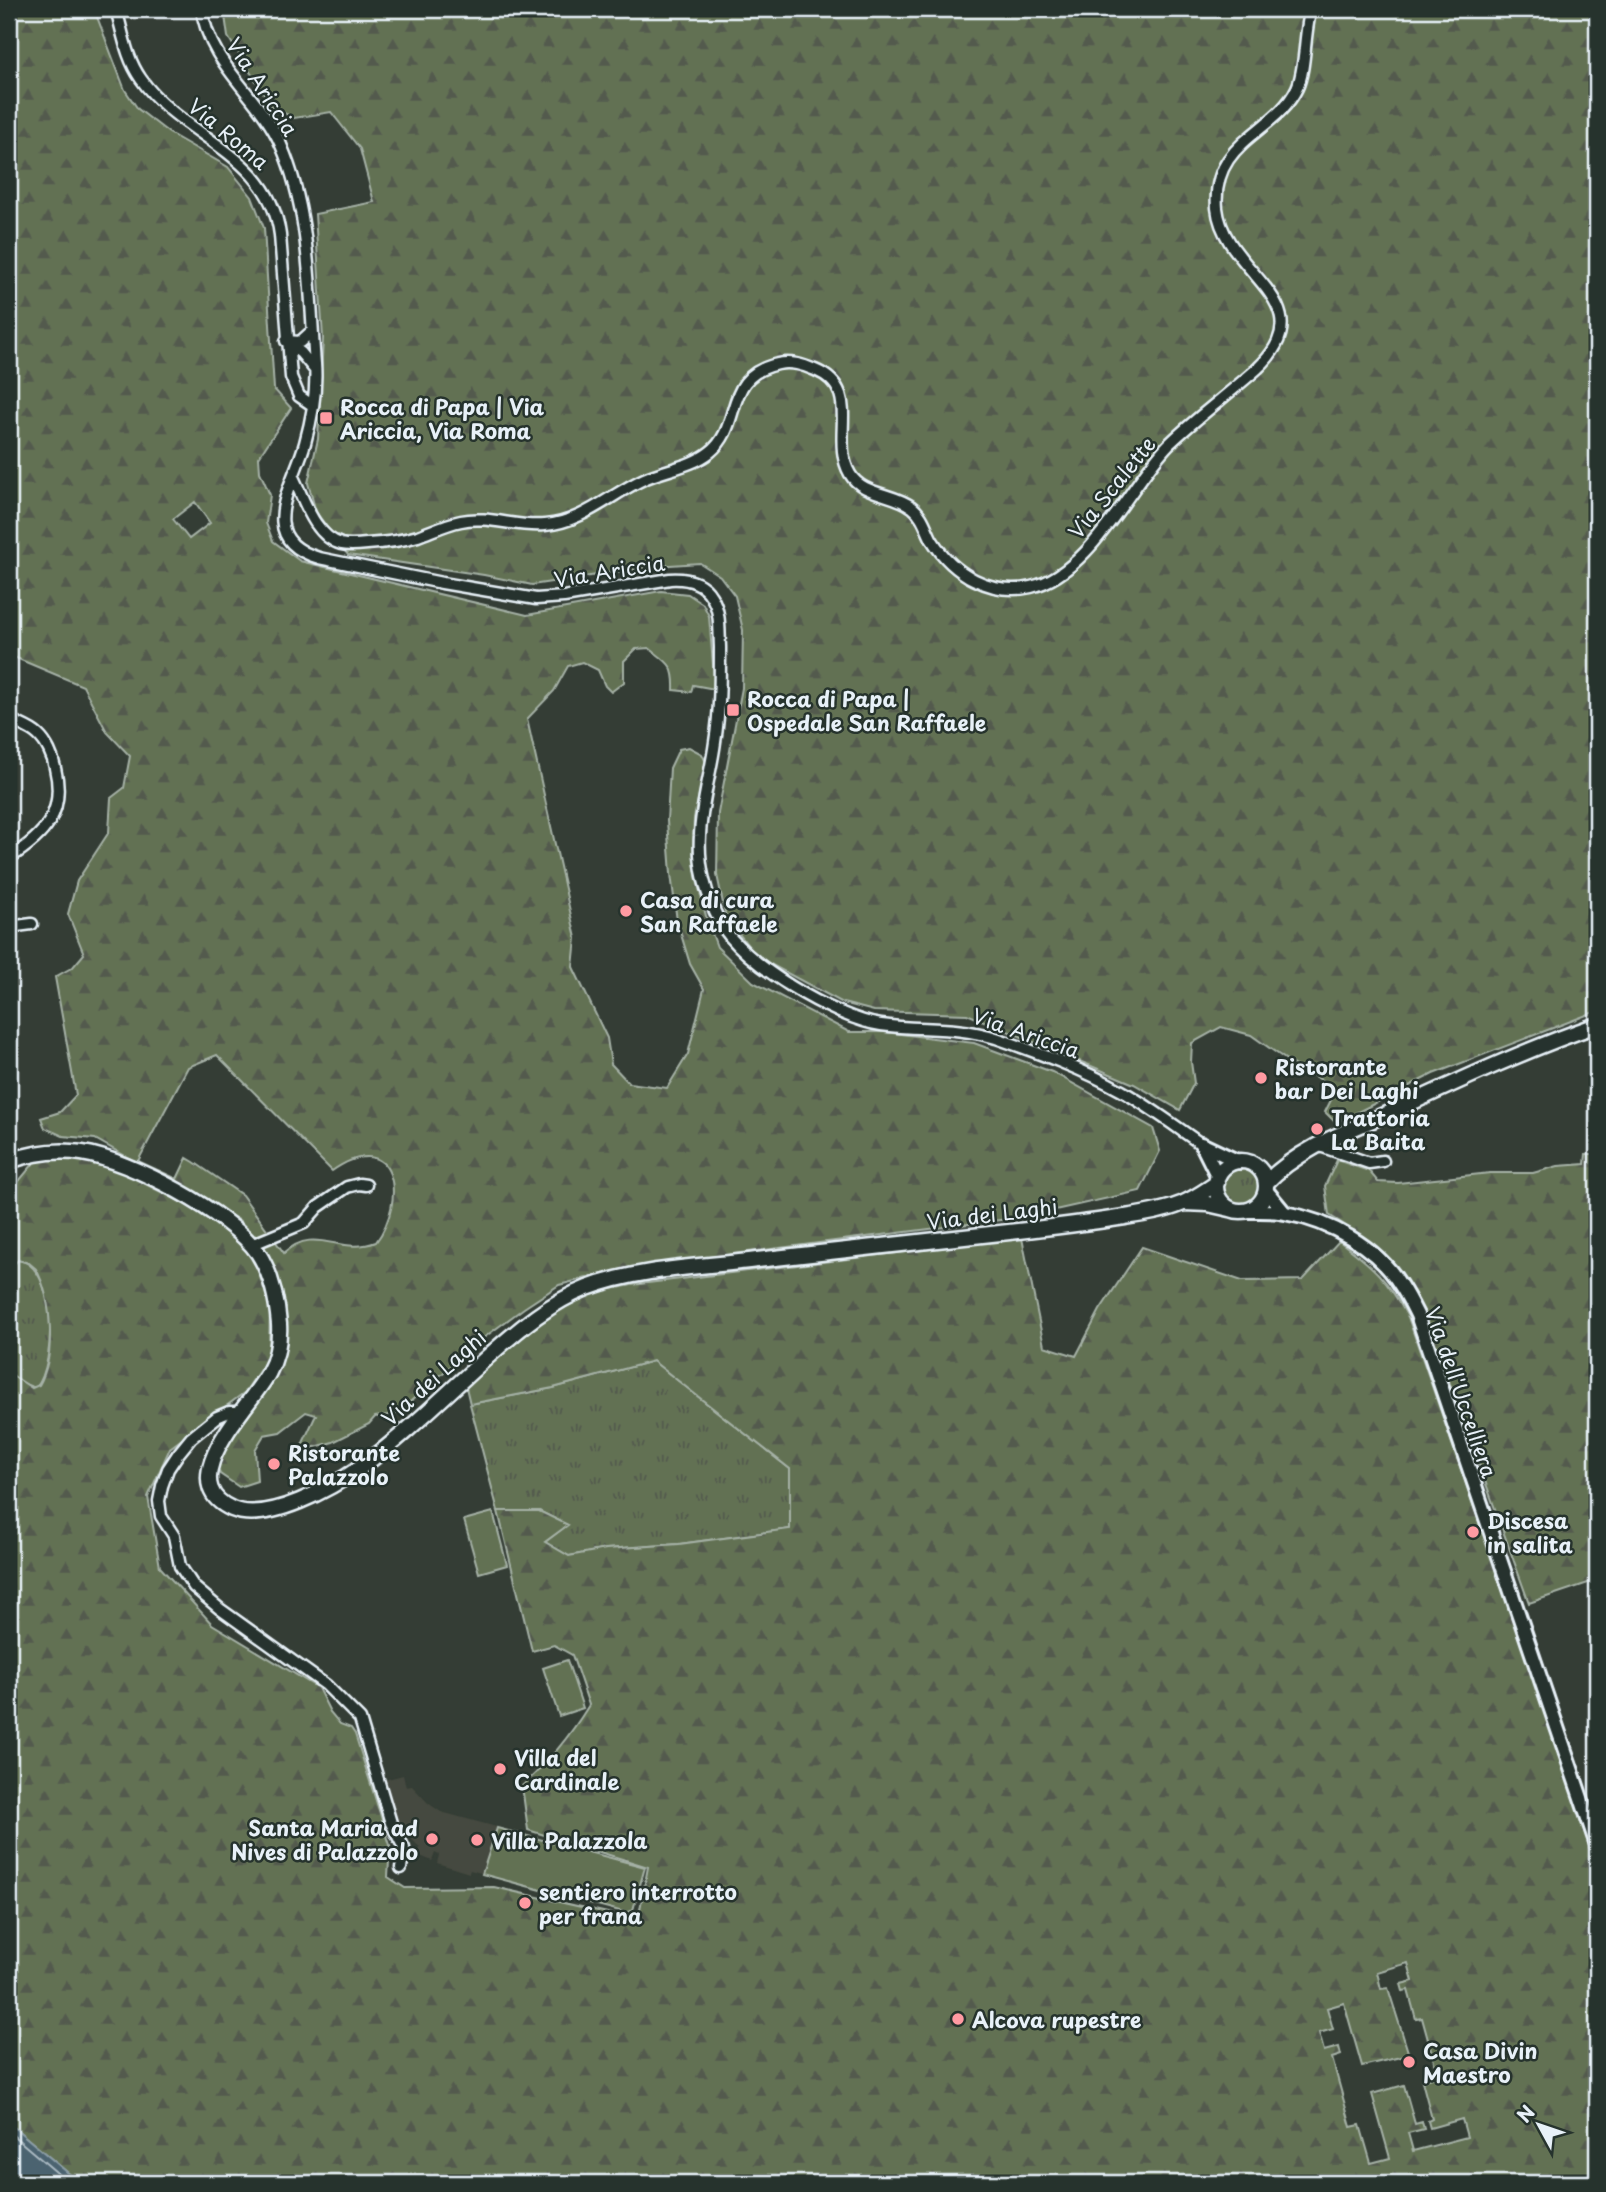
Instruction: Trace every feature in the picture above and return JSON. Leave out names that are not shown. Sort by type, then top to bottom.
[{"type":"main road","points":[[1295,1158],[1244,1162],[1225,1168],[1218,1180],[1218,1196],[1231,1209],[1247,1211],[1260,1203],[1266,1186],[1295,1158],[1492,1066],[1597,1025]]},
{"type":"main road","name":"Via dei Laghi","points":[[9,1161],[30,1155],[59,1152],[82,1153],[107,1159],[198,1203],[237,1230],[263,1262],[277,1310],[279,1336],[276,1356],[268,1375],[216,1448],[210,1464],[209,1482],[220,1500],[233,1509],[250,1513],[275,1510],[325,1488],[358,1469],[519,1330],[559,1301],[594,1286],[664,1271],[1095,1222],[1183,1203],[1218,1180]]},
{"type":"main road","points":[[1244,1162],[1261,1171],[1266,1186]]},
{"type":"main road","name":"Via dei Laghi","points":[[1183,1203],[1208,1204],[1231,1209]]},
{"type":"street","name":"Via Roma","points":[[116,9],[130,58],[145,84],[238,161],[271,200],[279,229],[286,341],[293,386],[299,396],[312,405]]},
{"type":"street","name":"Via Ariccia","points":[[202,9],[206,30],[219,57],[266,117],[288,163],[299,201],[307,250],[315,370],[305,442],[282,509],[283,526],[295,545],[315,557],[529,598],[564,597],[674,579],[691,580],[703,587],[713,598],[718,614],[720,680],[716,734],[700,830],[700,861],[717,918],[736,946],[766,971],[846,1015],[880,1025],[950,1028],[998,1039],[1075,1068],[1111,1085],[1201,1144],[1244,1162]]},
{"type":"street","name":"Via Scalette","points":[[293,477],[319,528],[334,541],[346,545],[407,539],[466,520],[534,526],[560,523],[582,515],[643,480],[679,468],[705,455],[724,434],[746,381],[766,368],[794,363],[822,373],[838,386],[843,405],[843,454],[853,478],[868,488],[912,507],[952,565],[972,579],[998,588],[1020,589],[1046,582],[1073,562],[1103,531],[1151,465],[1171,443],[1274,351],[1280,338],[1282,323],[1278,306],[1262,282],[1235,254],[1226,237],[1217,210],[1218,189],[1223,172],[1235,150],[1287,103],[1297,88],[1311,9]]},
{"type":"street","points":[[286,341],[300,342],[312,331]]},
{"type":"street","points":[[286,341],[301,353],[315,370]]},
{"type":"street","points":[[9,721],[37,734],[52,755],[58,780],[58,799],[56,812],[49,824],[27,846],[9,858]]},
{"type":"street","points":[[9,927],[32,924]]},
{"type":"street","name":"Via Ariccia","points":[[1201,1144],[1218,1180]]},
{"type":"street","points":[[1320,1146],[1369,1163],[1383,1161]]},
{"type":"street","points":[[251,1245],[304,1223],[318,1207],[347,1187],[366,1185]]},
{"type":"street","points":[[1266,1186],[1284,1212]]},
{"type":"street","name":"Via dell'Uccelliera","points":[[1247,1211],[1284,1212],[1345,1233],[1378,1259],[1400,1284],[1416,1315],[1597,1845]]},
{"type":"street","points":[[243,1412],[229,1412],[211,1421],[177,1454],[162,1486],[159,1502],[162,1516],[174,1536],[180,1566],[194,1587],[220,1609],[331,1689],[360,1718],[391,1823],[404,1848],[401,1868]]},
{"type":"shaded area","name":"Villa Palazzola","points":[[403,1775],[406,1787],[412,1786],[441,1812],[645,1867],[633,1910],[627,1913],[470,1870],[469,1873],[437,1863],[439,1855],[435,1853],[432,1861],[418,1855],[420,1848],[398,1825],[384,1780]]},
{"type":"green space","points":[[9,9],[94,9],[125,90],[138,109],[169,133],[228,167],[252,197],[264,228],[274,389],[291,408],[259,457],[260,472],[270,495],[266,523],[273,541],[300,561],[527,615],[661,591],[688,594],[703,604],[709,616],[715,689],[693,685],[691,692],[674,690],[672,669],[666,661],[649,648],[636,649],[624,661],[624,682],[611,692],[605,686],[598,670],[582,662],[568,666],[554,691],[527,719],[576,938],[573,967],[607,1038],[611,1064],[629,1083],[667,1088],[688,1054],[704,989],[690,964],[677,921],[667,821],[670,768],[679,749],[689,747],[702,754],[706,762],[694,818],[693,853],[707,920],[717,947],[753,982],[849,1032],[884,1032],[974,1043],[1052,1072],[1153,1128],[1160,1151],[1140,1191],[1024,1217],[670,1262],[559,1285],[482,1339],[396,1414],[375,1417],[369,1424],[333,1442],[308,1449],[301,1447],[316,1415],[306,1412],[280,1432],[264,1435],[255,1450],[257,1481],[239,1487],[220,1474],[217,1466],[221,1450],[272,1381],[284,1343],[286,1307],[264,1247],[239,1220],[95,1139],[63,1136],[45,1128],[41,1118],[60,1112],[76,1095],[55,977],[73,967],[84,954],[68,914],[77,881],[109,832],[111,798],[124,788],[130,756],[107,732],[83,686],[9,655]],"holes":[[[195,502],[210,523],[189,539],[173,519]],[[217,1055],[332,1171],[354,1159],[371,1157],[383,1163],[390,1174],[393,1190],[386,1225],[376,1242],[351,1246],[317,1240],[306,1241],[284,1253],[242,1195],[194,1162],[187,1158],[177,1179],[138,1161],[188,1067]]]},
{"type":"green space","points":[[237,9],[1597,9],[1597,1011],[1433,1074],[1336,1123],[1325,1112],[1335,1092],[1331,1085],[1295,1066],[1251,1035],[1221,1027],[1192,1043],[1194,1083],[1180,1110],[1134,1084],[967,1014],[874,1011],[843,1003],[757,957],[726,917],[717,875],[718,813],[742,688],[743,630],[735,596],[720,576],[700,563],[655,566],[532,585],[484,575],[348,555],[316,512],[308,483],[318,439],[323,338],[315,214],[374,202],[360,149],[331,112],[294,118],[273,108],[228,37],[225,16]]},
{"type":"green space","points":[[1586,1154],[1596,1154],[1597,1170],[1597,1580],[1529,1603],[1424,1312],[1395,1267],[1373,1246],[1329,1215],[1325,1186],[1337,1160],[1369,1171],[1378,1182],[1398,1183],[1490,1173],[1533,1173],[1558,1166],[1585,1164]]},
{"type":"green space","points":[[76,1156],[108,1165],[183,1203],[221,1227],[239,1241],[255,1262],[270,1307],[269,1356],[245,1392],[170,1448],[148,1497],[160,1567],[212,1624],[318,1688],[330,1712],[340,1724],[351,1728],[390,1845],[388,1877],[405,1888],[494,1887],[638,1920],[648,1867],[528,1830],[522,1786],[558,1748],[589,1705],[572,1655],[554,1645],[532,1651],[498,1511],[539,1511],[568,1525],[545,1542],[569,1556],[606,1549],[679,1544],[790,1529],[790,1469],[653,1361],[553,1388],[470,1404],[465,1383],[509,1343],[541,1319],[575,1299],[599,1292],[631,1285],[1022,1238],[1044,1346],[1076,1356],[1100,1310],[1142,1247],[1242,1281],[1303,1280],[1339,1241],[1379,1274],[1408,1317],[1597,1861],[1597,2183],[80,2183],[9,2123],[9,1373],[32,1388],[39,1385],[48,1359],[50,1327],[46,1295],[36,1269],[29,1263],[18,1260],[9,1269],[9,1193],[38,1158]],"holes":[[[1408,1963],[1413,1981],[1401,1984],[1403,1991],[1408,1990],[1416,2019],[1422,2018],[1438,2076],[1422,2081],[1432,2119],[1428,2121],[1430,2128],[1462,2119],[1467,2137],[1413,2151],[1408,2133],[1424,2129],[1422,2122],[1415,2124],[1404,2085],[1372,2094],[1390,2158],[1371,2163],[1360,2125],[1351,2127],[1332,2058],[1341,2055],[1339,2047],[1324,2051],[1319,2033],[1333,2029],[1327,2008],[1344,2003],[1362,2066],[1409,2055],[1388,1988],[1381,1989],[1377,1972]]]},
{"type":"green space","points":[[1242,1167],[1256,1173],[1262,1187],[1256,1201],[1242,1207],[1228,1201],[1222,1187],[1228,1173]]},
{"type":"green space","points":[[18,1260],[31,1266],[40,1279],[50,1316],[48,1358],[36,1388],[21,1383],[9,1373],[9,1269]]},
{"type":"green space","points":[[653,1361],[790,1469],[790,1529],[679,1544],[606,1549],[569,1556],[545,1542],[567,1525],[539,1511],[498,1511],[470,1404],[553,1388]]},
{"type":"green space","points":[[493,1512],[507,1565],[479,1573],[464,1520]]},
{"type":"green space","points":[[567,1660],[583,1708],[559,1716],[543,1668]]},
{"type":"green space","points":[[497,1828],[645,1867],[633,1910],[627,1913],[482,1874]]},
{"type":"water","points":[[9,2123],[80,2183],[9,2183]]},
{"type":"place","name":"Rocca di Papa | Via Ariccia, Via Roma","points":[[326,418]]},
{"type":"place","name":"Rocca di Papa | Ospedale San Raffaele","points":[[733,710]]},
{"type":"place","name":"Casa di cura San Raffaele","points":[[626,911]]},
{"type":"place","name":"Ristorante bar Dei Laghi","points":[[1261,1078]]},
{"type":"place","name":"Trattoria La Baita","points":[[1317,1129]]},
{"type":"place","name":"Ristorante Palazzolo","points":[[274,1464]]},
{"type":"place","name":"Discesa in salita","points":[[1473,1532]]},
{"type":"place","name":"Villa del Cardinale","points":[[500,1769]]},
{"type":"place","name":"Santa Maria ad Nives di Palazzolo","points":[[432,1839]]},
{"type":"place","name":"Villa Palazzola","points":[[477,1840]]},
{"type":"place","name":"sentiero interrotto per frana","points":[[525,1903]]},
{"type":"place","name":"Alcova rupestre","points":[[958,2019]]},
{"type":"place","name":"Casa Divin Maestro","points":[[1409,2062]]}]
